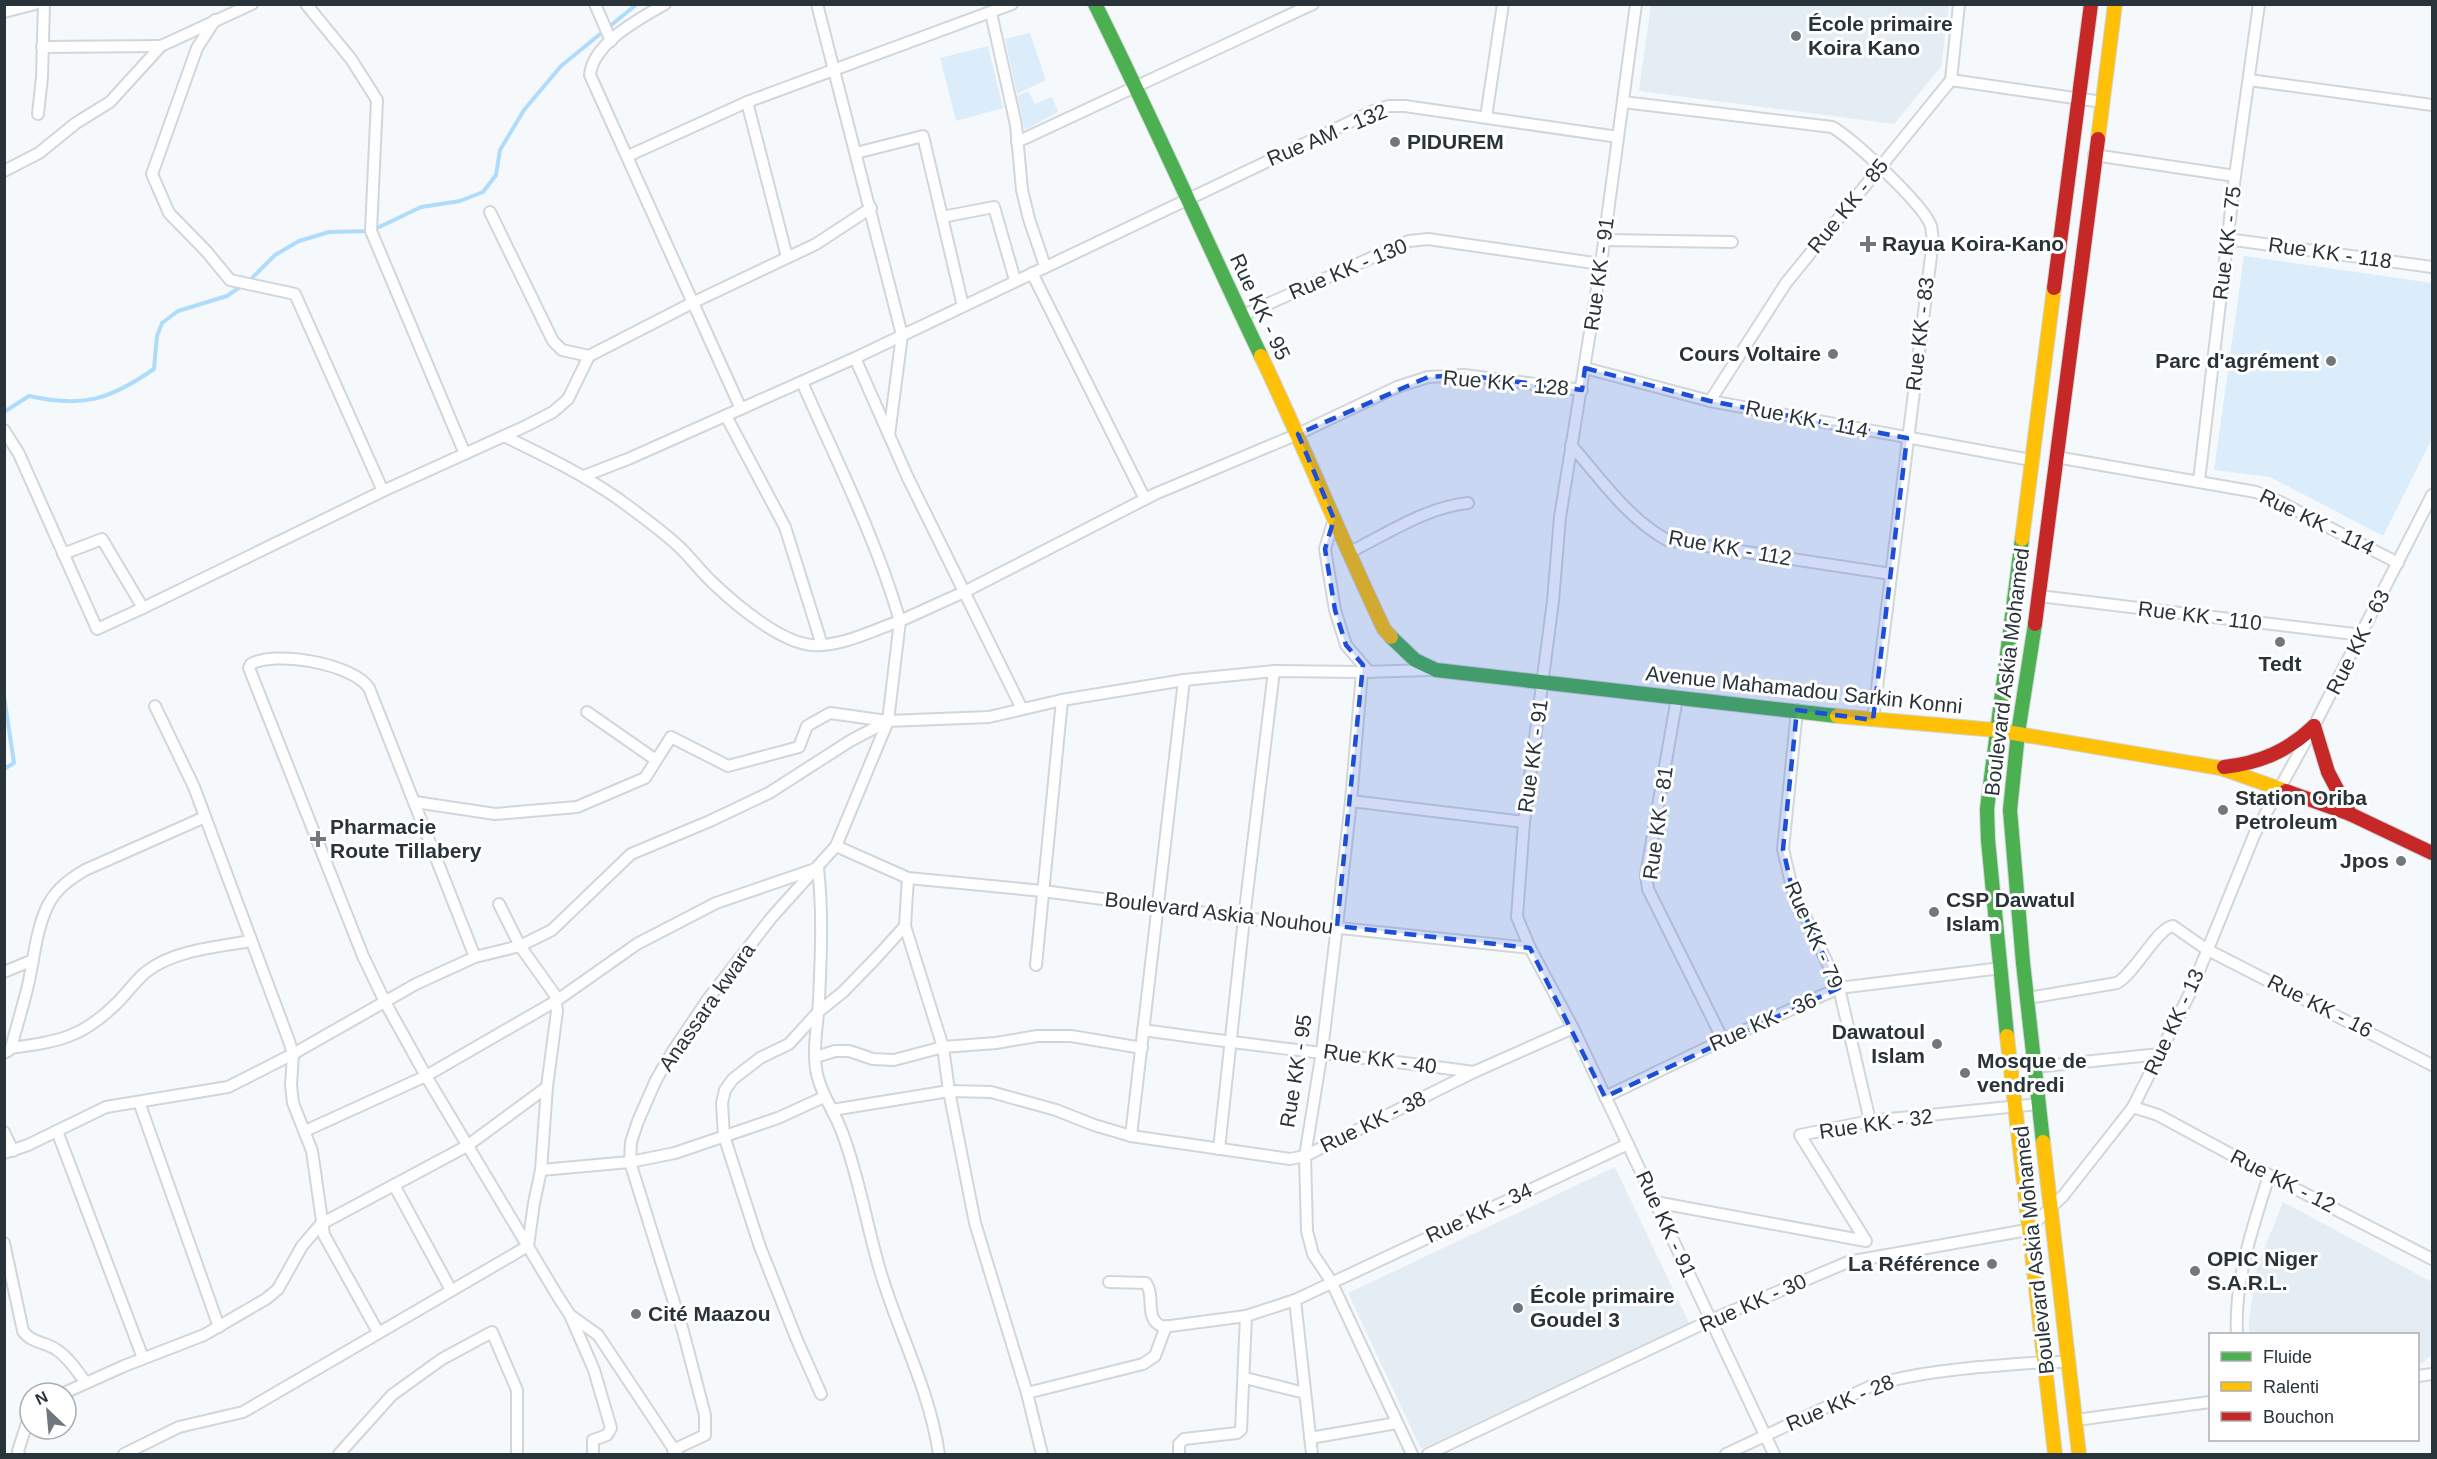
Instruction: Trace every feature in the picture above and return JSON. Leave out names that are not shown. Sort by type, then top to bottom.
[{"type":"main road","name":"Rue KK - 95","points":[[1095,4],[1136,86],[1186,199],[1298,434],[1348,553],[1384,629]]},
{"type":"main road","name":"Boulevard Askia Mohamed","points":[[2055,1455],[2014,1108],[1987,809],[1995,730],[2091,4]]},
{"type":"main road","name":"Boulevard Askia Mohamed","points":[[2079,1455],[2050,1209],[2010,810],[2018,734],[2039,596],[2115,4]]},
{"type":"main road","name":"Avenue Mahamadou Sarkin Konni","points":[[1384,629],[1401,649],[1415,660],[1436,670],[1873,720],[1995,730],[2220,768],[2280,787],[2350,814],[2433,853]]},
{"type":"main road","points":[[2220,768],[2263,760],[2287,749],[2314,726]]},
{"type":"main road","points":[[2314,726],[2318,752],[2328,776],[2350,814]]},
{"type":"street","points":[[4,12],[35,4]]},
{"type":"street","points":[[38,114],[42,77],[44,4]]},
{"type":"street","points":[[4,171],[39,153],[76,123],[110,102],[161,46],[215,20],[231,9],[252,4]]},
{"type":"street","points":[[306,4],[351,59],[377,100],[371,231],[465,454]]},
{"type":"street","points":[[595,4],[611,41]]},
{"type":"street","points":[[665,4],[635,22],[611,41],[596,57],[590,75],[741,409]]},
{"type":"street","points":[[817,4],[902,335],[889,435]]},
{"type":"street","points":[[628,156],[747,102],[1012,4]]},
{"type":"street","points":[[1017,142],[1312,4]]},
{"type":"street","points":[[1486,117],[1503,4]]},
{"type":"street","name":"Rue KK - 91","points":[[1636,4],[1601,264],[1560,517],[1554,601],[1524,822],[1516,917],[1573,1028],[1774,1455]]},
{"type":"street","points":[[1959,4],[1951,80],[2102,102]]},
{"type":"street","name":"Rue KK - 75","points":[[2199,481],[2235,176],[2259,4]]},
{"type":"street","points":[[991,13],[1007,79],[1022,190],[1045,266]]},
{"type":"street","points":[[215,20],[197,48],[152,174],[169,213],[231,280],[295,294],[383,490]]},
{"type":"street","points":[[42,47],[161,46]]},
{"type":"street","name":"Rue KK - 85","points":[[1710,401],[1786,283],[1951,80]]},
{"type":"street","points":[[2249,80],[2433,105]]},
{"type":"street","points":[[747,102],[787,257]]},
{"type":"street","name":"Rue KK - 83","points":[[1623,102],[1832,127],[1844,134],[1879,166],[1923,212],[1931,226],[1932,240],[1873,720]]},
{"type":"street","name":"Rue AM - 132","points":[[584,476],[855,358],[1015,280],[1389,105],[1618,137]]},
{"type":"street","points":[[856,153],[923,136],[963,306]]},
{"type":"street","points":[[2094,155],[2235,176]]},
{"type":"street","points":[[942,218],[994,207],[1015,280]]},
{"type":"street","points":[[4,430],[20,454],[96,629],[383,490],[553,412],[568,399],[589,356],[832,235],[871,208]]},
{"type":"street","points":[[490,212],[553,341],[562,350],[589,356]]},
{"type":"street","name":"Rue KK - 118","points":[[2228,238],[2433,267]]},
{"type":"street","name":"Rue KK - 130","points":[[1241,316],[1409,241],[1428,239],[1601,264]]},
{"type":"street","points":[[1604,240],[1732,243]]},
{"type":"street","points":[[1032,273],[1145,500]]},
{"type":"street","points":[[855,358],[889,435],[1022,709]]},
{"type":"street","name":"Rue KK - 114","points":[[1585,368],[1710,401],[2031,460]]},
{"type":"street","name":"Rue KK - 128","points":[[822,645],[836,643],[900,621],[964,592],[1145,500],[1298,434],[1397,387],[1428,377],[1464,375],[1582,390]]},
{"type":"street","points":[[802,382],[891,590],[900,621]]},
{"type":"street","points":[[504,436],[584,476],[618,498],[674,542],[712,582],[773,630],[799,643],[822,645],[785,527],[726,416]]},
{"type":"street","name":"Rue KK - 112","points":[[1571,445],[1633,516],[1667,540],[1891,573]]},
{"type":"street","name":"Rue KK - 114","points":[[2056,457],[2199,481],[2265,495],[2398,563]]},
{"type":"street","name":"Rue KK - 63","points":[[2280,787],[2362,635],[2433,495]]},
{"type":"street","points":[[1348,553],[1426,515],[1454,504],[1468,503]]},
{"type":"street","points":[[1334,519],[1324,549],[1335,610],[1346,645],[1366,672]]},
{"type":"street","points":[[63,554],[102,539],[143,608]]},
{"type":"street","name":"Rue KK - 110","points":[[2039,596],[2362,635]]},
{"type":"street","name":"Anassara kwara","points":[[630,1162],[631,1142],[638,1121],[672,1051],[708,999],[772,917],[836,846],[888,721],[900,621]]},
{"type":"street","points":[[475,957],[415,802],[369,688],[363,679],[346,670],[285,658],[268,658],[251,664],[249,668],[253,679],[363,956],[385,1002],[467,1146],[570,1315],[594,1370],[611,1428],[607,1435],[593,1440],[593,1455]]},
{"type":"street","points":[[415,802],[495,814],[577,807],[645,778],[671,737],[728,766],[799,747],[807,726],[830,713],[888,721],[989,717],[1062,700],[1184,680],[1274,671],[1436,670]]},
{"type":"street","points":[[1219,1149],[1274,671]]},
{"type":"street","name":"Rue KK - 95","points":[[1366,672],[1322,1051],[1305,1156],[1309,1242],[1313,1254],[1331,1281],[1412,1455]]},
{"type":"street","points":[[1131,1136],[1160,907],[1184,680]]},
{"type":"street","name":"Rue KK - 81","points":[[1677,698],[1646,875],[1648,889],[1723,1040]]},
{"type":"street","points":[[1036,965],[1062,700]]},
{"type":"street","points":[[155,706],[172,738],[205,818],[292,1054],[293,1103],[305,1131],[316,1169],[324,1235],[378,1332]]},
{"type":"street","name":"Rue KK - 79","points":[[1797,710],[1783,849],[1792,888],[1839,988],[1870,1121]]},
{"type":"street","points":[[587,712],[656,760]]},
{"type":"street","points":[[4,1132],[9,1152],[106,1107],[228,1087],[292,1054],[416,984],[475,957],[520,946],[552,930],[631,854],[769,793],[850,741],[888,721]]},
{"type":"street","name":"Rue KK - 13","points":[[2027,1230],[2063,1196],[2133,1107],[2190,993],[2255,833],[2280,787]]},
{"type":"street","points":[[1352,801],[1524,822]]},
{"type":"street","points":[[205,818],[68,880],[48,905],[7,1052],[54,1042],[90,1027],[146,972],[174,957],[251,941]]},
{"type":"street","name":"Boulevard Askia Nouhou","points":[[836,846],[908,878],[1043,891],[1244,918],[1530,948]]},
{"type":"street","points":[[305,1131],[426,1076],[556,1001],[636,944],[716,903],[818,868],[822,902],[817,1075],[824,1097],[842,1130],[851,1157],[882,1277],[919,1374],[936,1433],[939,1455]]},
{"type":"street","points":[[908,878],[904,926],[943,1047],[948,1091],[975,1223],[1027,1394],[1042,1455]]},
{"type":"street","points":[[499,904],[520,946],[555,995],[557,1011],[547,1088],[541,1170],[528,1246]]},
{"type":"street","points":[[821,1394],[760,1247],[724,1136],[722,1103],[725,1090],[733,1079],[760,1058],[789,1044],[818,1012],[843,992],[904,926]]},
{"type":"street","name":"Rue KK - 16","points":[[2028,998],[2117,983],[2127,977],[2164,928],[2170,926],[2180,928],[2206,949],[2433,1065]]},
{"type":"street","points":[[4,972],[33,960]]},
{"type":"street","name":"Rue KK - 36","points":[[1605,1097],[1723,1040],[1839,988],[2001,968]]},
{"type":"street","name":"Rue KK - 38","points":[[1305,1156],[1474,1072],[1573,1028]]},
{"type":"street","name":"Rue KK - 40","points":[[1143,1030],[1231,1043],[1322,1051],[1474,1072]]},
{"type":"street","points":[[816,1057],[835,1051],[849,1051],[873,1059],[894,1060],[943,1047],[1037,1036],[1071,1036],[1142,1048]]},
{"type":"street","points":[[2036,1067],[2160,1054]]},
{"type":"street","points":[[78,1386],[204,1335],[266,1299],[278,1289],[302,1246],[321,1224],[467,1146],[547,1088]]},
{"type":"street","points":[[832,1110],[948,1091],[1003,1094],[1131,1136],[1273,1158],[1290,1159],[1305,1156]]},
{"type":"street","points":[[541,1170],[630,1162],[675,1153],[778,1118],[824,1097]]},
{"type":"street","points":[[139,1102],[219,1327]]},
{"type":"street","name":"Rue KK - 32","points":[[1655,1202],[1866,1241],[1800,1135],[1870,1121],[2039,1104]]},
{"type":"street","name":"Rue KK - 12","points":[[2133,1107],[2158,1115],[2433,1259]]},
{"type":"street","points":[[57,1131],[143,1358]]},
{"type":"street","name":"Rue KK - 34","points":[[1166,1326],[1246,1316],[1295,1300],[1331,1281],[1628,1144]]},
{"type":"street","points":[[570,1315],[598,1335],[675,1452],[705,1435],[705,1415],[683,1331],[630,1162]]},
{"type":"street","points":[[2237,1333],[2236,1306],[2248,1244],[2270,1175]]},
{"type":"street","points":[[394,1185],[451,1290]]},
{"type":"street","name":"Rue KK - 30","points":[[1428,1455],[1711,1320],[1848,1262],[2027,1230]]},
{"type":"street","points":[[4,1243],[23,1332],[27,1337],[55,1348],[68,1359],[86,1383]]},
{"type":"street","points":[[124,1455],[179,1427],[243,1412],[528,1246]]},
{"type":"street","points":[[1027,1394],[1143,1365],[1155,1356],[1166,1326],[1157,1324],[1153,1319],[1151,1289],[1146,1283],[1109,1282]]},
{"type":"street","points":[[1295,1300],[1312,1455]]},
{"type":"street","points":[[1179,1455],[1179,1444],[1184,1440],[1237,1433],[1241,1430],[1246,1316]]},
{"type":"street","points":[[339,1455],[392,1395],[442,1359],[492,1332],[517,1390],[517,1455]]},
{"type":"street","name":"Rue KK - 28","points":[[1726,1455],[1888,1380],[1924,1373],[2043,1361],[2068,1362]]},
{"type":"street","points":[[1245,1378],[1305,1393]]},
{"type":"street","points":[[2076,1420],[2209,1402]]},
{"type":"street","points":[[1310,1438],[1397,1423]]},
{"type":"highlighted area","points":[[1585,368],[1710,401],[1907,438],[1873,720],[1797,710],[1783,849],[1792,888],[1839,988],[1605,1097],[1530,948],[1337,926],[1363,665],[1346,645],[1335,610],[1325,549],[1334,519],[1298,434],[1428,377],[1464,375],[1582,390]]},
{"type":"shaded area","name":"École primaire Koira Kano","points":[[1651,4],[1949,5],[1941,67],[1894,124],[1639,91]]},
{"type":"shaded area","points":[[1030,33],[1046,80],[1017,94],[1005,39]]},
{"type":"shaded area","points":[[988,46],[1003,108],[956,121],[940,58]]},
{"type":"shaded area","points":[[1028,91],[1035,104],[1052,97],[1058,112],[1025,130],[1017,96]]},
{"type":"shaded area","name":"Parc d'agrément","points":[[2244,256],[2432,283],[2432,439],[2383,536],[2270,477],[2214,470]]},
{"type":"shaded area","name":"École primaire Goudel 3","points":[[1615,1167],[1689,1323],[1421,1449],[1348,1293]]},
{"type":"shaded area","points":[[2283,1202],[2432,1282],[2432,1354],[2423,1363],[2419,1363],[2419,1333],[2249,1333],[2257,1267]]},
{"type":"waterway","points":[[249,281],[275,255],[299,241],[329,232],[371,231],[421,207],[460,201],[483,192],[496,175],[500,150],[524,110],[561,66],[637,4]]},
{"type":"waterway","points":[[4,412],[29,396],[48,400],[80,401],[95,399],[123,388],[154,369],[157,336],[162,323],[178,311],[227,296],[243,285]]},
{"type":"waterway","points":[[4,696],[14,763],[4,769]]},
{"type":"traffic: fast","points":[[1095,4],[1261,356]]},
{"type":"traffic: fast","points":[[2007,1036],[1987,809],[2022,539]]},
{"type":"traffic: fast","points":[[2035,624],[2018,733],[2010,810],[2023,963],[2043,1142]]},
{"type":"traffic: fast","points":[[1391,637],[1415,660],[1436,670],[1837,716]]},
{"type":"traffic: slow","points":[[2098,139],[2115,4]]},
{"type":"traffic: slow","points":[[2022,539],[2054,288]]},
{"type":"traffic: slow","points":[[1261,356],[1368,595],[1384,629],[1391,637]]},
{"type":"traffic: slow","points":[[1837,716],[1995,730],[2220,768],[2286,791]]},
{"type":"traffic: slow","points":[[2007,1036],[2055,1454]]},
{"type":"traffic: slow","points":[[2043,1142],[2079,1454]]},
{"type":"traffic: jam","points":[[2054,288],[2091,4]]},
{"type":"traffic: jam","points":[[2035,624],[2098,139]]},
{"type":"traffic: jam","points":[[2314,726],[2328,772],[2350,814]]},
{"type":"traffic: jam","points":[[2224,767],[2261,759],[2284,749],[2314,726]]},
{"type":"traffic: jam","points":[[2286,791],[2350,814],[2432,853]]},
{"type":"place","name":"École primaire Koira Kano","points":[[1796,36]]},
{"type":"place","name":"PIDUREM","points":[[1395,142]]},
{"type":"place","name":"Rayua Koira-Kano","points":[[1868,244]]},
{"type":"place","name":"Cours Voltaire","points":[[1833,354]]},
{"type":"place","name":"Parc d'agrément","points":[[2331,361]]},
{"type":"place","name":"Tedt","points":[[2280,642]]},
{"type":"place","name":"Station Oriba Petroleum","points":[[2223,810]]},
{"type":"place","name":"Pharmacie Route Tillabery","points":[[318,839]]},
{"type":"place","name":"Jpos","points":[[2401,861]]},
{"type":"place","name":"CSP Dawatul Islam","points":[[1934,912]]},
{"type":"place","name":"Dawatoul Islam","points":[[1937,1044]]},
{"type":"place","name":"Mosque de vendredi","points":[[1965,1073]]},
{"type":"place","name":"La Référence","points":[[1992,1264]]},
{"type":"place","name":"OPIC Niger S.A.R.L.","points":[[2195,1271]]},
{"type":"place","name":"École primaire Goudel 3","points":[[1518,1308]]},
{"type":"place","name":"Cité Maazou","points":[[636,1314]]}]
